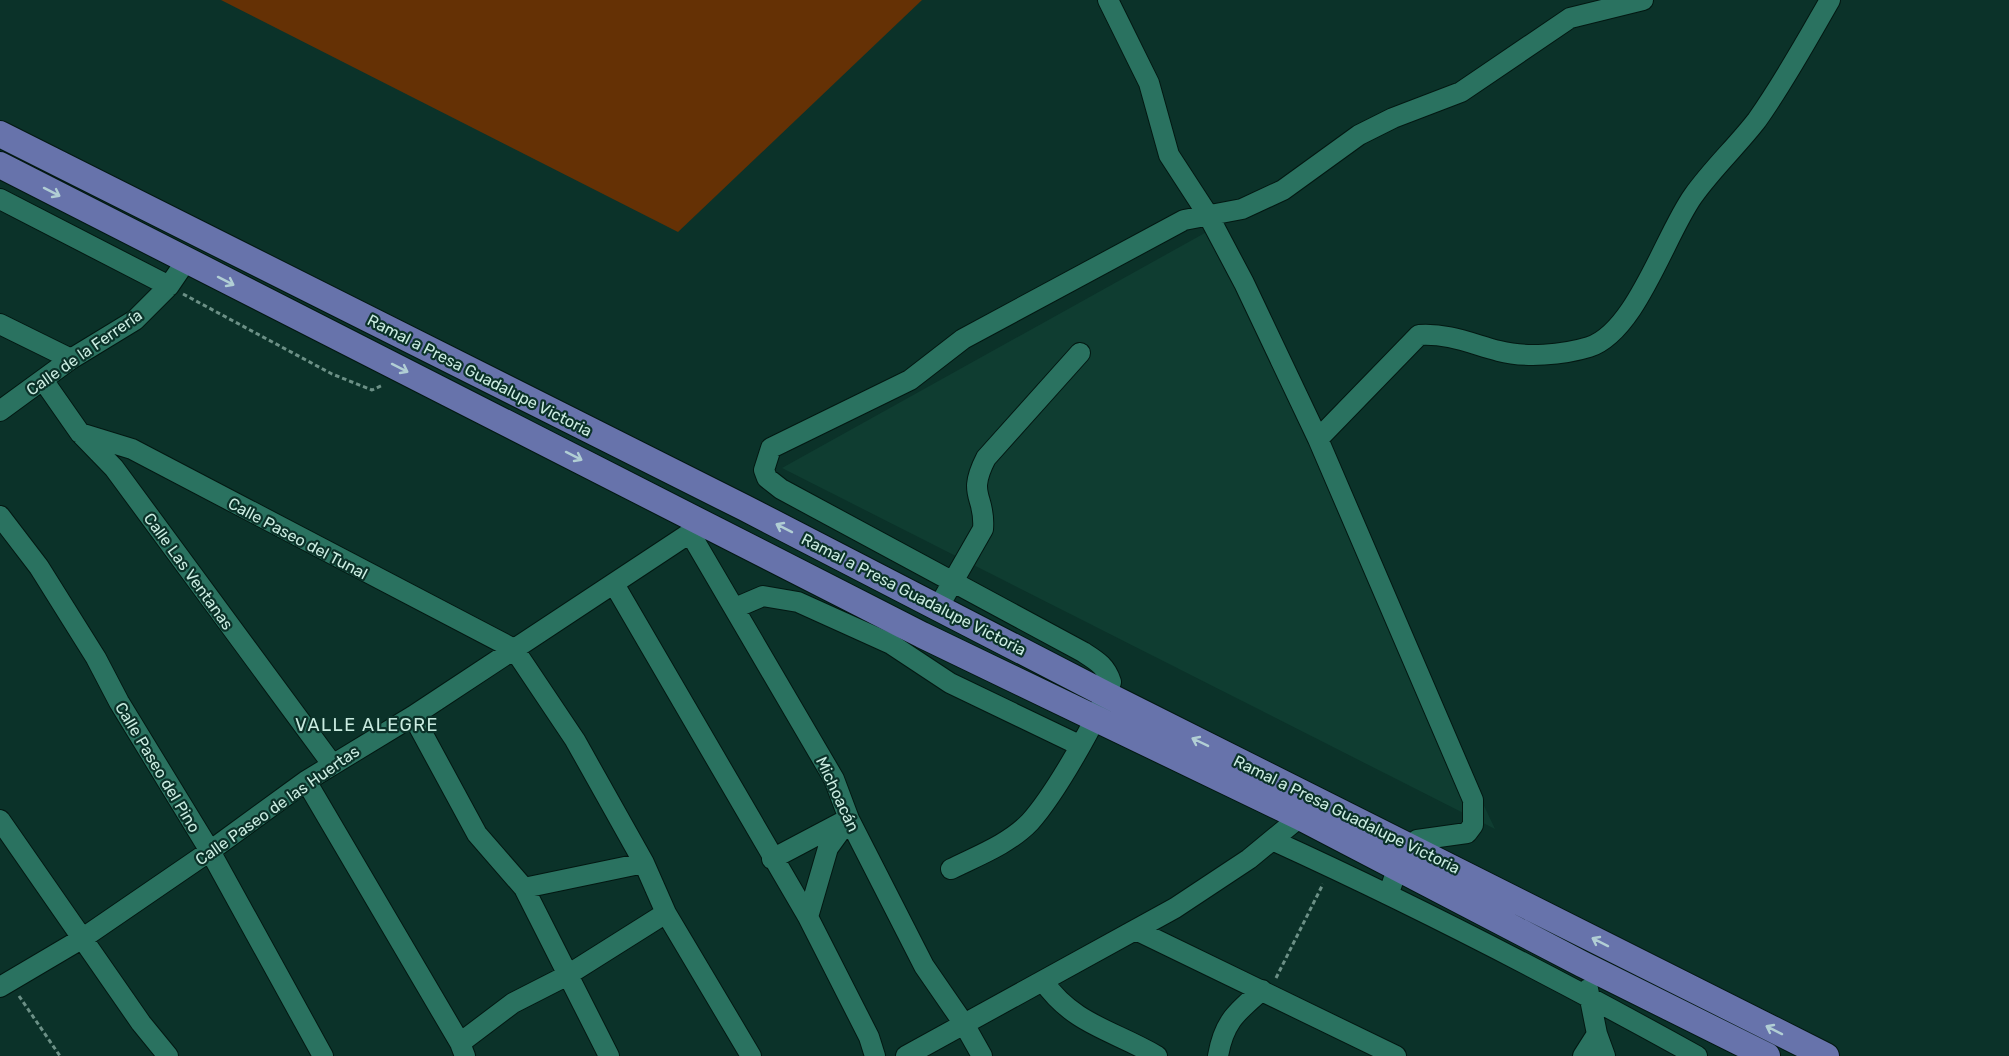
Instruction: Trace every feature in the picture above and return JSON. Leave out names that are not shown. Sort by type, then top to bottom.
[{"type":"main road","name":"Ramal a Presa Guadalupe Victoria","points":[[0,134],[939,606],[1107,695],[1826,1056]]},
{"type":"main road","name":"Ramal a Presa Guadalupe Victoria","points":[[0,165],[395,366],[696,527],[1300,817],[1582,964],[1767,1056]]},
{"type":"street","points":[[1108,0],[1149,83],[1169,155],[1208,215],[1244,283],[1318,438],[1473,800],[1473,825],[1467,833],[1417,840],[1410,846],[1397,869],[1389,893]]},
{"type":"street","points":[[951,869],[1000,844],[1029,822],[1079,746],[1107,695],[1111,682],[1101,663],[781,489],[767,478],[764,470],[771,448],[910,380],[963,339],[1184,220],[1242,209],[1283,190],[1359,135],[1393,118],[1461,92],[1570,18],[1643,0]]},
{"type":"street","points":[[1318,438],[1419,335],[1451,337],[1501,352],[1524,354],[1588,347],[1606,337],[1623,319],[1642,290],[1691,198],[1757,120],[1830,0]]},
{"type":"street","points":[[0,199],[169,286]]},
{"type":"street","name":"Calle de la Ferrería","points":[[0,411],[71,359],[135,320],[169,286],[186,261]]},
{"type":"street","points":[[0,324],[71,359]]},
{"type":"street","points":[[939,606],[983,529],[984,517],[976,488],[976,477],[986,458],[1080,353]]},
{"type":"street","name":"Calle Las Ventanas","points":[[43,380],[80,433],[114,468],[332,764]]},
{"type":"street","name":"Calle Paseo del Tunal","points":[[80,433],[132,449],[514,649]]},
{"type":"street","name":"Calle Paseo del Pino","points":[[0,516],[39,567],[71,617],[119,702],[210,851],[323,1056]]},
{"type":"street","name":"Calle Paseo de las Huertas","points":[[5,985],[83,938],[210,851],[306,781],[413,716],[614,584],[696,527]]},
{"type":"street","name":"Michoacán","points":[[696,527],[735,608],[834,779],[849,819],[924,966],[964,1024],[982,1056]]},
{"type":"street","points":[[614,584],[772,859],[808,917],[869,1037],[875,1056]]},
{"type":"street","points":[[735,608],[763,596],[798,602],[891,644],[950,683],[1079,746]]},
{"type":"street","points":[[514,649],[575,740],[644,863],[666,913],[751,1056]]},
{"type":"street","points":[[413,716],[477,834],[524,888],[566,976],[609,1056]]},
{"type":"street","points":[[306,781],[462,1049],[513,1003],[566,976],[666,913]]},
{"type":"street","points":[[906,1056],[1136,930],[1211,886],[1300,817]]},
{"type":"street","points":[[772,859],[849,819]]},
{"type":"street","points":[[808,917],[828,848],[849,819]]},
{"type":"street","points":[[0,820],[141,1023],[168,1056]]},
{"type":"street","points":[[1272,840],[1389,893],[1592,997],[1697,1056]]},
{"type":"street","points":[[524,888],[644,863]]},
{"type":"street","points":[[1136,930],[1396,1056]]},
{"type":"street","points":[[1582,964],[1592,997],[1597,1034],[1605,1056]]},
{"type":"street","points":[[1043,981],[1054,997],[1076,1016],[1157,1056]]},
{"type":"street","points":[[1218,1056],[1225,1028],[1233,1016],[1265,991]]},
{"type":"street","points":[[141,1023],[154,1056]]},
{"type":"street","points":[[1583,1056],[1597,1034]]},
{"type":"path","points":[[169,286],[361,387],[372,390],[380,388],[387,382],[395,366]]},
{"type":"path","points":[[1265,991],[1331,867]]},
{"type":"path","points":[[5,985],[60,1056]]},
{"type":"shaded area","points":[[221,0],[922,0],[678,232]]},
{"type":"shaded area","points":[[1212,229],[1495,829],[782,468]]},
{"type":"district","name":"VALLE ALEGRE","points":[[367,725]]}]
